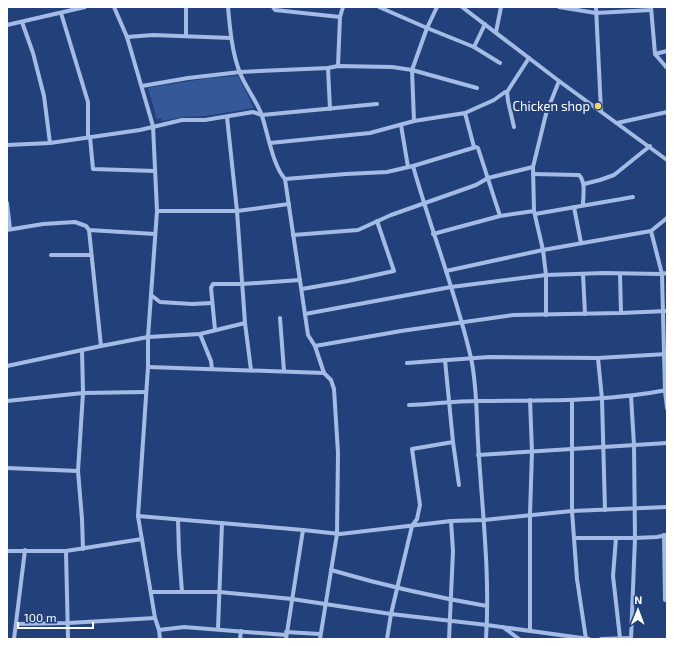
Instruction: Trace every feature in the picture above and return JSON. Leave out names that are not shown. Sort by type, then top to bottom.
[{"type":"street","points":[[7,25],[85,7]]},
{"type":"street","points":[[114,7],[127,36],[154,126],[158,211],[148,337],[148,367],[138,516],[155,618],[160,639]]},
{"type":"street","points":[[186,7],[186,36]]},
{"type":"street","points":[[159,630],[184,627],[320,637],[337,534],[338,453],[334,389],[331,380],[324,373],[315,346],[308,335],[285,179],[281,174],[262,115],[240,72],[231,38],[228,7]]},
{"type":"street","points":[[273,7],[275,10],[340,17]]},
{"type":"street","points":[[338,66],[340,17],[343,7]]},
{"type":"street","points":[[379,7],[474,47],[500,63]]},
{"type":"street","points":[[414,121],[412,70],[427,28],[437,7]]},
{"type":"street","points":[[462,7],[559,81],[650,146],[667,160]]},
{"type":"street","points":[[496,32],[501,7]]},
{"type":"street","points":[[559,7],[596,13],[651,8],[655,54],[667,68]]},
{"type":"street","points":[[596,7],[600,111]]},
{"type":"street","points":[[61,13],[88,102],[89,137],[93,169],[155,171]]},
{"type":"street","points":[[22,22],[34,53],[44,96],[50,142]]},
{"type":"street","points":[[474,47],[485,24]]},
{"type":"street","points":[[127,36],[154,34],[231,38]]},
{"type":"street","points":[[655,54],[667,51]]},
{"type":"street","points":[[270,143],[370,133],[414,121],[465,113],[494,100],[507,92],[529,58]]},
{"type":"street","points":[[142,86],[188,78],[240,72],[328,68],[338,66],[392,67],[412,70],[477,88]]},
{"type":"street","points":[[328,68],[330,109]]},
{"type":"street","points":[[546,315],[546,276],[534,212],[533,168],[546,114],[559,81]]},
{"type":"street","points":[[507,92],[514,127]]},
{"type":"street","points":[[7,145],[89,137],[140,130],[182,120],[205,120],[253,112],[262,115],[377,104]]},
{"type":"street","points":[[617,123],[667,112]]},
{"type":"street","points":[[465,113],[474,147],[478,148],[500,216]]},
{"type":"street","points":[[227,117],[237,211],[245,323],[251,370]]},
{"type":"street","points":[[401,125],[410,167],[446,271],[471,359],[476,401],[478,455],[484,520],[487,606],[486,639]]},
{"type":"street","points":[[584,184],[614,175],[650,146]]},
{"type":"street","points":[[285,179],[387,172],[410,167],[474,147]]},
{"type":"street","points":[[293,235],[358,230],[423,203],[476,185],[488,178],[533,168]]},
{"type":"street","points":[[533,174],[579,175],[584,184],[583,205]]},
{"type":"street","points":[[433,234],[500,216],[574,207],[633,197]]},
{"type":"street","points":[[7,203],[9,230],[44,224],[75,222],[86,226],[90,230],[155,234]]},
{"type":"street","points":[[158,211],[237,211],[289,204]]},
{"type":"street","points":[[574,207],[581,243]]},
{"type":"street","points":[[446,271],[542,250],[651,230],[667,218]]},
{"type":"street","points":[[302,289],[394,271],[377,221]]},
{"type":"street","points":[[90,230],[101,346]]},
{"type":"street","points":[[651,230],[662,274],[665,311],[667,408]]},
{"type":"street","points":[[51,255],[92,256]]},
{"type":"street","points":[[305,314],[451,287],[546,276],[667,273]]},
{"type":"street","points":[[583,274],[585,314]]},
{"type":"street","points":[[620,274],[621,313]]},
{"type":"street","points":[[215,330],[211,288],[213,284],[242,284],[300,280]]},
{"type":"street","points":[[151,295],[160,302],[192,304],[212,303]]},
{"type":"street","points":[[315,346],[513,315],[665,311]]},
{"type":"street","points":[[280,318],[284,371]]},
{"type":"street","points":[[7,366],[148,337],[200,334],[245,323]]},
{"type":"street","points":[[200,334],[211,361],[212,369]]},
{"type":"street","points":[[82,350],[83,393],[78,471],[82,520],[82,549]]},
{"type":"street","points":[[407,363],[489,357],[598,358],[665,354]]},
{"type":"street","points":[[598,358],[602,399],[605,510]]},
{"type":"street","points":[[445,360],[459,485]]},
{"type":"street","points":[[148,367],[324,373]]},
{"type":"street","points":[[409,405],[476,401],[602,399],[666,390]]},
{"type":"street","points":[[7,401],[83,393],[146,392]]},
{"type":"street","points":[[601,639],[631,638],[634,538],[634,445],[631,396]]},
{"type":"street","points":[[530,400],[532,452],[530,514],[530,631]]},
{"type":"street","points":[[151,592],[219,592],[292,599],[391,614],[450,620],[587,639],[577,579],[572,511],[572,400]]},
{"type":"street","points":[[387,639],[391,614],[412,526],[417,519],[420,505],[412,449],[454,442]]},
{"type":"street","points":[[478,455],[667,444]]},
{"type":"street","points":[[7,468],[78,471]]},
{"type":"street","points":[[138,516],[337,534],[451,521],[484,520],[530,514],[667,507]]},
{"type":"street","points":[[178,520],[182,592]]},
{"type":"street","points":[[449,639],[453,551],[451,521]]},
{"type":"street","points":[[218,629],[222,523]]},
{"type":"street","points":[[286,635],[303,530]]},
{"type":"street","points":[[574,538],[634,538],[666,535],[665,600]]},
{"type":"street","points":[[616,538],[613,576],[620,638]]},
{"type":"street","points":[[7,551],[66,551],[142,539]]},
{"type":"street","points":[[14,639],[25,550]]},
{"type":"street","points":[[66,551],[68,639]]},
{"type":"street","points":[[331,570],[374,583],[451,600],[487,606]]},
{"type":"street","points":[[17,624],[68,623],[155,618]]},
{"type":"street","points":[[503,627],[519,639]]},
{"type":"street","points":[[240,639],[241,631]]},
{"type":"shaded area","points":[[238,76],[254,108],[162,121],[161,118],[157,119],[148,88],[209,78]]},
{"type":"place","name":"Chicken shop","points":[[598,106]]}]
